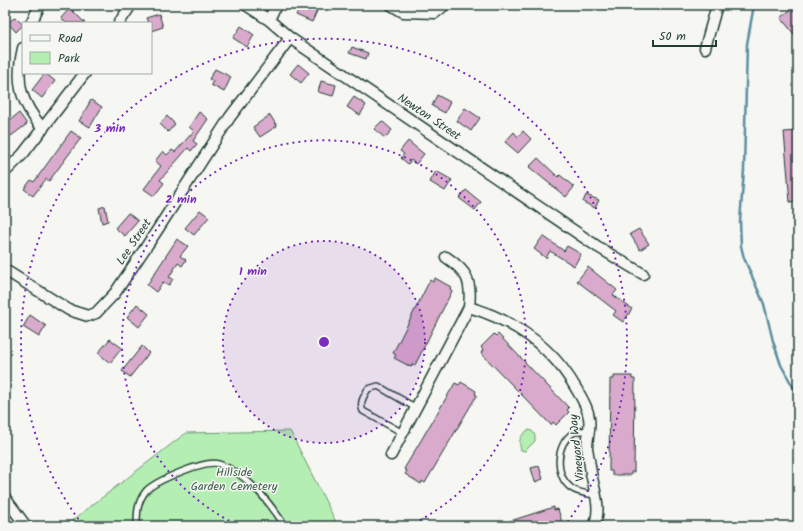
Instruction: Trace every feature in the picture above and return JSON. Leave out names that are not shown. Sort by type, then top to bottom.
[{"type":"street","points":[[120,22],[131,5]]},
{"type":"street","name":"Newton Street","points":[[246,5],[269,20],[290,38],[598,247],[643,274]]},
{"type":"street","points":[[269,20],[276,5]]},
{"type":"street","points":[[391,5],[403,12],[435,13],[444,5]]},
{"type":"street","points":[[705,48],[717,5]]},
{"type":"street","points":[[31,22],[36,7]]},
{"type":"street","name":"Lee Street","points":[[5,270],[69,310],[88,316],[96,313],[115,293],[230,117],[290,38]]},
{"type":"street","points":[[22,54],[19,74],[21,94],[26,107],[42,129]]},
{"type":"street","points":[[5,172],[23,154],[84,74]]},
{"type":"street","points":[[391,455],[469,307],[469,281],[460,267],[446,257]]},
{"type":"street","name":"Vineyard Way","points":[[469,307],[491,314],[513,324],[538,341],[568,372],[583,400],[589,418],[587,448],[595,495],[598,504],[594,526]]},
{"type":"street","points":[[5,498],[26,526]]},
{"type":"lane","points":[[403,433],[364,411],[361,407],[362,401],[368,388],[378,386],[416,408]]},
{"type":"lane","points":[[588,430],[575,432],[564,442],[559,456],[566,483],[570,488],[583,493],[595,495]]},
{"type":"lane","points":[[137,526],[137,506],[146,491],[172,476],[193,467],[218,463],[238,474],[259,493],[284,526]]},
{"type":"green space","points":[[528,430],[532,431],[535,435],[535,441],[525,451],[521,450],[520,441],[521,436]]},
{"type":"green space","name":"Hillside Garden Cemetery","points":[[290,431],[338,526],[65,526],[186,433]]},
{"type":"building","points":[[301,5],[317,11],[312,22],[296,15]]},
{"type":"building","points":[[796,5],[798,5],[798,39],[781,18]]},
{"type":"building","points":[[70,8],[84,22],[65,22],[61,18]]},
{"type":"building","points":[[159,14],[163,27],[152,31],[152,22],[148,22],[146,18]]},
{"type":"building","points":[[15,17],[22,24],[22,26],[16,32],[8,23]]},
{"type":"building","points":[[241,26],[254,35],[247,47],[233,38]]},
{"type":"building","points":[[352,47],[368,53],[366,59],[349,53]]},
{"type":"building","points":[[298,64],[309,73],[301,83],[290,74]]},
{"type":"building","points":[[215,69],[231,77],[224,92],[211,85],[213,81],[209,79]]},
{"type":"building","points":[[44,74],[55,81],[42,98],[32,90]]},
{"type":"building","points":[[321,81],[336,85],[333,96],[318,92]]},
{"type":"building","points":[[437,95],[450,102],[445,113],[432,106]]},
{"type":"building","points":[[354,97],[366,105],[360,115],[347,107]]},
{"type":"building","points":[[91,100],[102,107],[90,127],[79,121]]},
{"type":"building","points":[[465,108],[480,118],[471,131],[457,121]]},
{"type":"building","points":[[199,112],[208,119],[193,141],[197,144],[191,151],[188,148],[160,180],[164,183],[154,196],[144,189],[161,166],[155,161],[163,151],[167,155],[172,150],[175,152],[194,131],[189,127]]},
{"type":"building","points":[[19,113],[27,124],[11,136],[5,127],[5,124]]},
{"type":"building","points":[[270,115],[277,126],[260,137],[253,127]]},
{"type":"building","points":[[167,116],[175,124],[168,132],[160,124]]},
{"type":"building","points":[[382,121],[392,130],[385,138],[374,129]]},
{"type":"building","points":[[71,131],[81,138],[49,181],[46,179],[33,196],[24,189],[31,180],[34,182]]},
{"type":"building","points":[[523,131],[531,139],[518,153],[505,142],[514,132],[518,137]]},
{"type":"building","points":[[798,131],[798,201],[790,202],[784,132]]},
{"type":"building","points":[[408,141],[424,154],[416,164],[411,160],[408,164],[401,158],[404,154],[400,151]]},
{"type":"building","points":[[538,158],[558,177],[560,175],[574,187],[566,197],[529,167]]},
{"type":"building","points":[[436,171],[452,180],[445,191],[430,182]]},
{"type":"building","points":[[466,190],[481,202],[475,210],[459,198]]},
{"type":"building","points":[[586,195],[599,200],[595,208],[583,202]]},
{"type":"building","points":[[105,206],[108,221],[102,223],[99,208]]},
{"type":"building","points":[[200,210],[209,217],[194,235],[185,228]]},
{"type":"building","points":[[128,213],[138,221],[125,236],[115,228]]},
{"type":"building","points":[[639,229],[649,244],[640,250],[630,234]]},
{"type":"building","points":[[543,236],[564,251],[567,246],[581,254],[574,266],[550,251],[546,258],[534,249]]},
{"type":"building","points":[[177,239],[188,246],[180,256],[186,260],[182,266],[178,263],[169,277],[173,279],[169,285],[163,282],[156,292],[147,285]]},
{"type":"building","points":[[588,267],[617,290],[613,295],[632,309],[623,322],[613,315],[616,311],[577,281]]},
{"type":"building","points":[[435,278],[451,287],[450,289],[452,291],[415,365],[412,364],[411,367],[394,358],[396,355],[393,353],[430,280],[433,282]]},
{"type":"building","points":[[137,304],[149,314],[139,327],[127,317]]},
{"type":"building","points":[[30,315],[46,326],[39,337],[23,327]]},
{"type":"building","points":[[494,334],[496,336],[498,334],[569,408],[567,410],[569,412],[556,425],[553,422],[551,425],[481,353],[483,350],[481,347]]},
{"type":"building","points":[[110,339],[122,348],[110,363],[98,353]]},
{"type":"building","points":[[142,346],[149,353],[130,377],[122,371]]},
{"type":"building","points":[[614,376],[632,376],[632,379],[635,379],[634,472],[631,472],[631,475],[612,475],[612,471],[609,471],[610,379],[614,379]]},
{"type":"building","points":[[461,382],[476,391],[475,394],[477,395],[425,483],[422,481],[421,484],[405,474],[407,471],[404,469],[455,383],[459,385]]},
{"type":"building","points":[[539,466],[543,479],[535,482],[531,468]]},
{"type":"building","points":[[554,507],[554,510],[558,509],[563,526],[501,526],[501,524]]},
{"type":"waterway","points":[[754,5],[747,44],[744,170],[740,221],[741,246],[744,258],[764,304],[773,341],[781,365],[798,396]]}]
